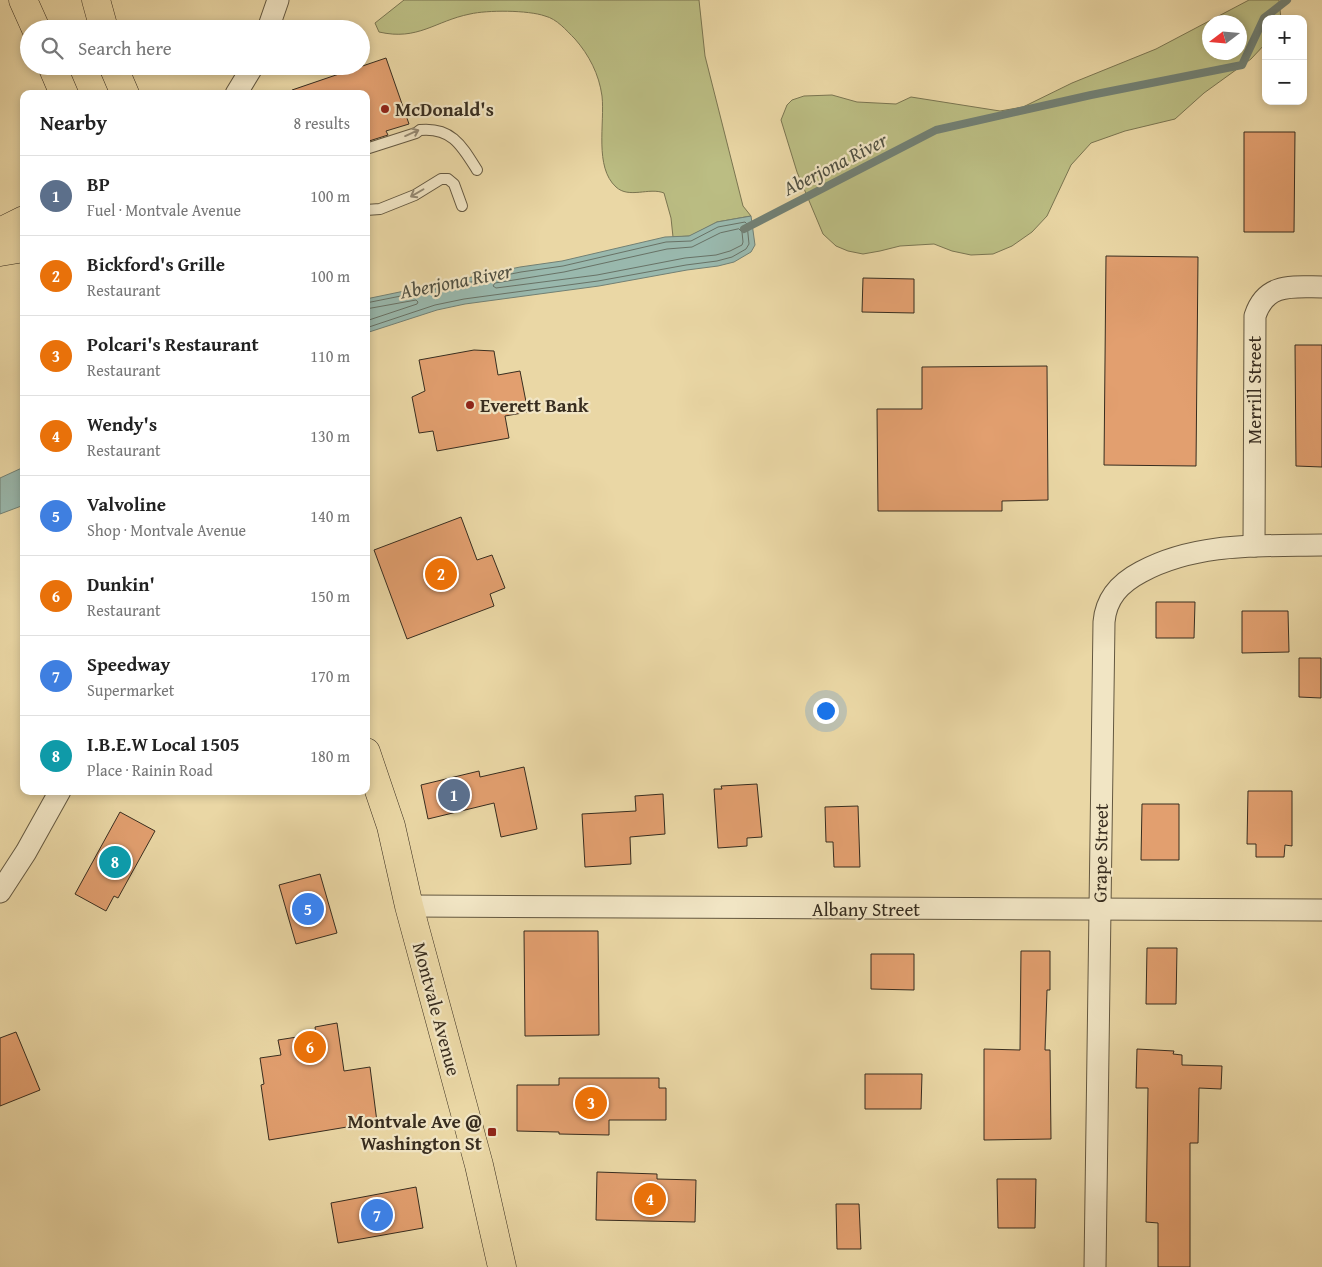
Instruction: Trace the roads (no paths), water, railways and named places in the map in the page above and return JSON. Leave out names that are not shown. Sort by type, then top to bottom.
[{"type":"main road","points":[[23,0],[32,20]]},
{"type":"main road","points":[[82,0],[92,20]]},
{"type":"main road","points":[[96,0],[102,20]]},
{"type":"main road","points":[[56,75],[62,90]]},
{"type":"main road","points":[[117,75],[123,90]]},
{"type":"main road","points":[[0,232],[20,222]]},
{"type":"main road","points":[[0,252],[20,249]]},
{"type":"main road","name":"Montvale Avenue","points":[[370,764],[391,826],[409,906],[479,1165],[502,1267]]},
{"type":"street","points":[[271,20],[278,0]]},
{"type":"street","points":[[238,90],[248,75]]},
{"type":"street","name":"Merrill Street","points":[[1254,546],[1255,316],[1260,303],[1276,290],[1289,287],[1322,287]]},
{"type":"street","name":"Grape Street","points":[[1095,1267],[1104,622],[1109,600],[1115,591],[1135,575],[1167,560],[1189,553],[1214,548],[1322,545]]},
{"type":"street","points":[[0,892],[26,852],[58,795]]},
{"type":"street","name":"Albany Street","points":[[409,906],[1322,910]]},
{"type":"lane","points":[[370,148],[420,130],[434,130],[448,135],[459,143],[477,170]]},
{"type":"lane","points":[[370,210],[380,209],[415,195],[444,178],[454,184],[462,206]]},
{"type":"water","points":[[751,216],[755,245],[751,252],[734,262],[718,266],[599,286],[465,304],[437,310],[370,332],[370,298],[520,267],[562,261],[665,237],[689,236],[717,222]]},
{"type":"water","points":[[20,469],[20,506],[0,514],[0,478]]},
{"type":"waterway","name":"Aberjona River","points":[[744,229],[936,130],[1091,95],[1242,65],[1264,18],[1287,0]]},
{"type":"place","name":"McDonald's","points":[[385,109]]},
{"type":"place","name":"Everett Bank","points":[[470,405]]},
{"type":"place","name":"Bickford's Grille","points":[[441,574]]},
{"type":"place","name":"BP","points":[[454,795]]},
{"type":"place","name":"I.B.E.W Local 1505","points":[[115,862]]},
{"type":"place","name":"Valvoline","points":[[308,909]]},
{"type":"place","name":"Dunkin'","points":[[310,1047]]},
{"type":"place","name":"Polcari's Restaurant","points":[[591,1103]]},
{"type":"place","name":"Montvale Ave @ Washington St","points":[[492,1132]]},
{"type":"place","name":"Wendy's","points":[[650,1199]]},
{"type":"place","name":"Speedway","points":[[377,1215]]}]
